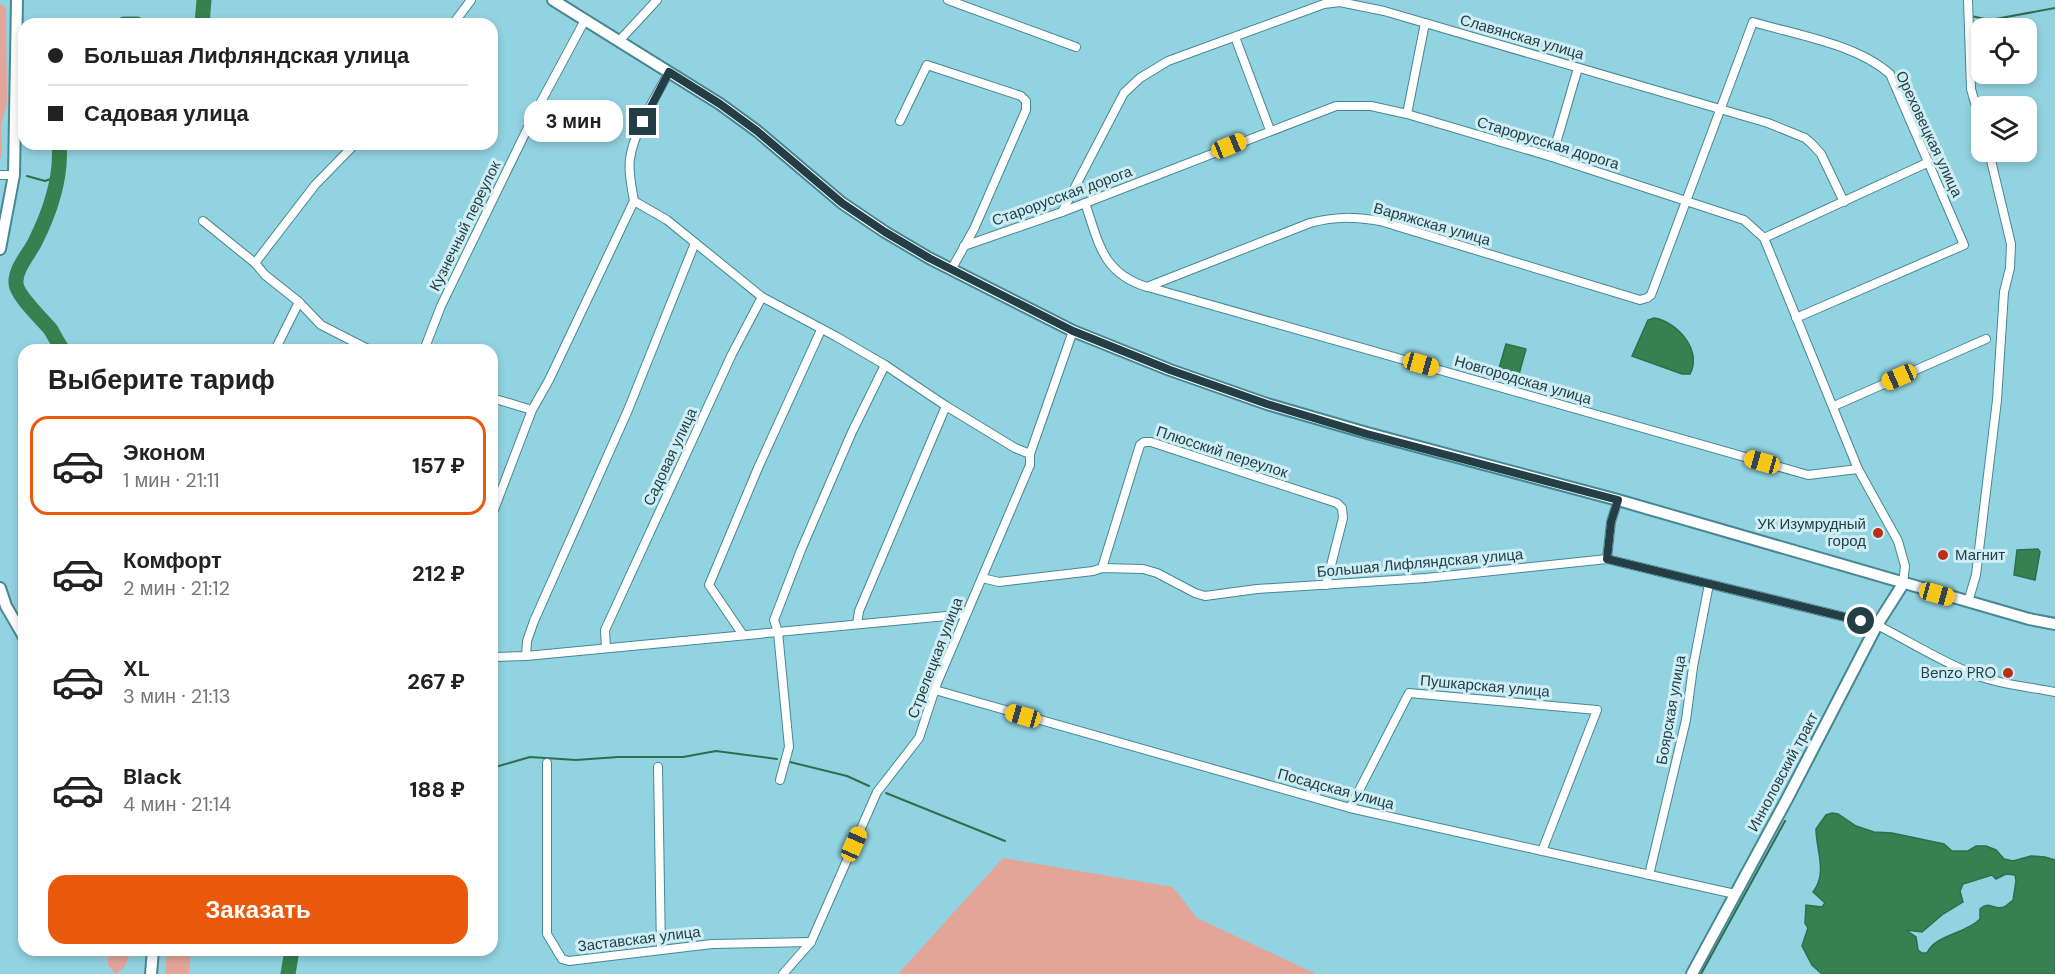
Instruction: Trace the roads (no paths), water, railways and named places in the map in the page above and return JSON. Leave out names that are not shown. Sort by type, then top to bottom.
[{"type":"main road","points":[[0,249],[14,175],[17,0]]},
{"type":"main road","points":[[553,0],[720,104],[757,131],[842,203],[885,232],[951,270],[1073,331],[1170,370],[1267,404],[1367,434],[1618,500],[1903,584],[2055,624]]},
{"type":"main road","name":"Инноловский тракт","points":[[1692,974],[1877,625],[1903,584]]},
{"type":"main road","points":[[0,588],[6,606],[18,627]]},
{"type":"main road","points":[[151,974],[152,956]]},
{"type":"street","points":[[458,18],[471,0]]},
{"type":"street","points":[[619,41],[657,0]]},
{"type":"street","points":[[948,0],[1076,47]]},
{"type":"street","points":[[1968,0],[1973,96]]},
{"type":"street","name":"Славянская улица","points":[[1062,212],[1124,93],[1140,78],[1168,61],[1324,4],[1340,2],[1384,11],[1768,123],[1805,138],[1821,154],[1844,202]]},
{"type":"street","name":"Кузнечный переулок","points":[[426,344],[441,306],[536,111],[585,20]]},
{"type":"street","name":"Ореховецкая улица","points":[[1686,200],[1753,22],[1858,53],[1877,63],[1890,74],[1964,245],[1796,318]]},
{"type":"street","points":[[1407,114],[1425,23]]},
{"type":"street","points":[[1235,36],[1270,130]]},
{"type":"street","points":[[900,121],[927,65],[1021,96],[1026,101],[1026,110],[951,270]]},
{"type":"street","points":[[1552,157],[1578,68]]},
{"type":"street","points":[[498,499],[532,410],[549,380],[634,201],[630,159],[635,139],[669,72]]},
{"type":"street","name":"Старорусская дорога","points":[[964,246],[1062,212],[1336,106],[1371,106],[1407,114],[1552,157],[1744,220],[1764,238],[1858,469],[1898,541],[1905,566],[1903,584]]},
{"type":"street","points":[[254,262],[315,185],[349,150]]},
{"type":"street","points":[[1764,238],[1929,162]]},
{"type":"street","points":[[1968,602],[1976,575],[1997,400],[2004,292],[2010,268],[2011,244],[1991,162]]},
{"type":"street","points":[[0,175],[14,175]]},
{"type":"street","name":"Варяжская улица","points":[[1148,287],[1310,223],[1351,217],[1380,221],[1640,300],[1651,295],[1686,200]]},
{"type":"street","points":[[634,201],[667,220],[762,297],[885,365],[946,406],[1015,448],[1030,454]]},
{"type":"street","points":[[1085,203],[1102,253],[1109,264],[1120,275],[1134,283],[1148,287]]},
{"type":"street","points":[[203,221],[254,262],[265,275],[321,325],[358,344]]},
{"type":"street","points":[[526,656],[527,641],[534,621],[628,410],[695,243]]},
{"type":"street","name":"Новгородская улица","points":[[1148,287],[1808,475],[1858,469]]},
{"type":"street","name":"Садовая улица","points":[[606,648],[605,630],[732,354],[762,297]]},
{"type":"street","points":[[278,344],[300,304]]},
{"type":"street","points":[[743,634],[709,585],[758,468],[821,330]]},
{"type":"street","name":"Стрелецкая улица","points":[[783,974],[811,942],[877,792],[919,738],[935,690],[1030,465],[1030,454],[1073,331]]},
{"type":"street","points":[[1834,406],[1986,339]]},
{"type":"street","points":[[780,780],[789,747],[778,632],[774,620],[801,550],[852,432],[885,365]]},
{"type":"street","points":[[498,400],[532,410]]},
{"type":"street","points":[[857,624],[859,612],[946,406]]},
{"type":"street","name":"Плюсский переулок","points":[[1102,568],[1140,446],[1144,442],[1151,442],[1336,503],[1342,508],[1343,518],[1326,585]]},
{"type":"street","points":[[1607,559],[1611,522],[1618,500]]},
{"type":"street","name":"Большая Лифляндская улица","points":[[982,578],[999,582],[1102,568],[1143,569],[1157,573],[1205,596],[1257,589],[1426,578],[1607,559],[1861,621]]},
{"type":"street","name":"Боярская улица","points":[[1649,875],[1686,720],[1709,584]]},
{"type":"street","points":[[498,657],[778,632],[967,612]]},
{"type":"street","points":[[1877,625],[1974,675],[2008,684],[2055,692]]},
{"type":"street","name":"Посадская улица","points":[[935,690],[1350,808],[1735,894]]},
{"type":"street","name":"Пушкарская улица","points":[[1350,808],[1409,693],[1597,710],[1542,851]]},
{"type":"street","name":"Заставская улица","points":[[547,763],[547,934],[562,959],[569,961],[712,944],[811,942]]},
{"type":"street","points":[[658,767],[661,950]]},
{"type":"waterway","points":[[202,18],[204,0]]},
{"type":"waterway","points":[[1971,16],[1990,20],[2055,8]]},
{"type":"waterway","points":[[59,150],[57,182],[50,207],[35,242],[20,267],[16,283],[20,294],[51,330],[59,344]]},
{"type":"waterway","points":[[27,176],[45,181],[59,176]]},
{"type":"waterway","points":[[498,766],[530,757],[576,760],[618,757],[683,757],[716,751],[777,759]]},
{"type":"waterway","points":[[790,762],[847,776],[869,786]]},
{"type":"waterway","points":[[886,793],[1005,841]]},
{"type":"waterway","points":[[1701,974],[1785,821]]},
{"type":"waterway","points":[[288,974],[291,956]]},
{"type":"place","name":"УК Изумрудный город","points":[[1878,533]]},
{"type":"place","name":"Магнит","points":[[1943,555]]},
{"type":"place","name":"Benzo PRO","points":[[2008,673]]}]
